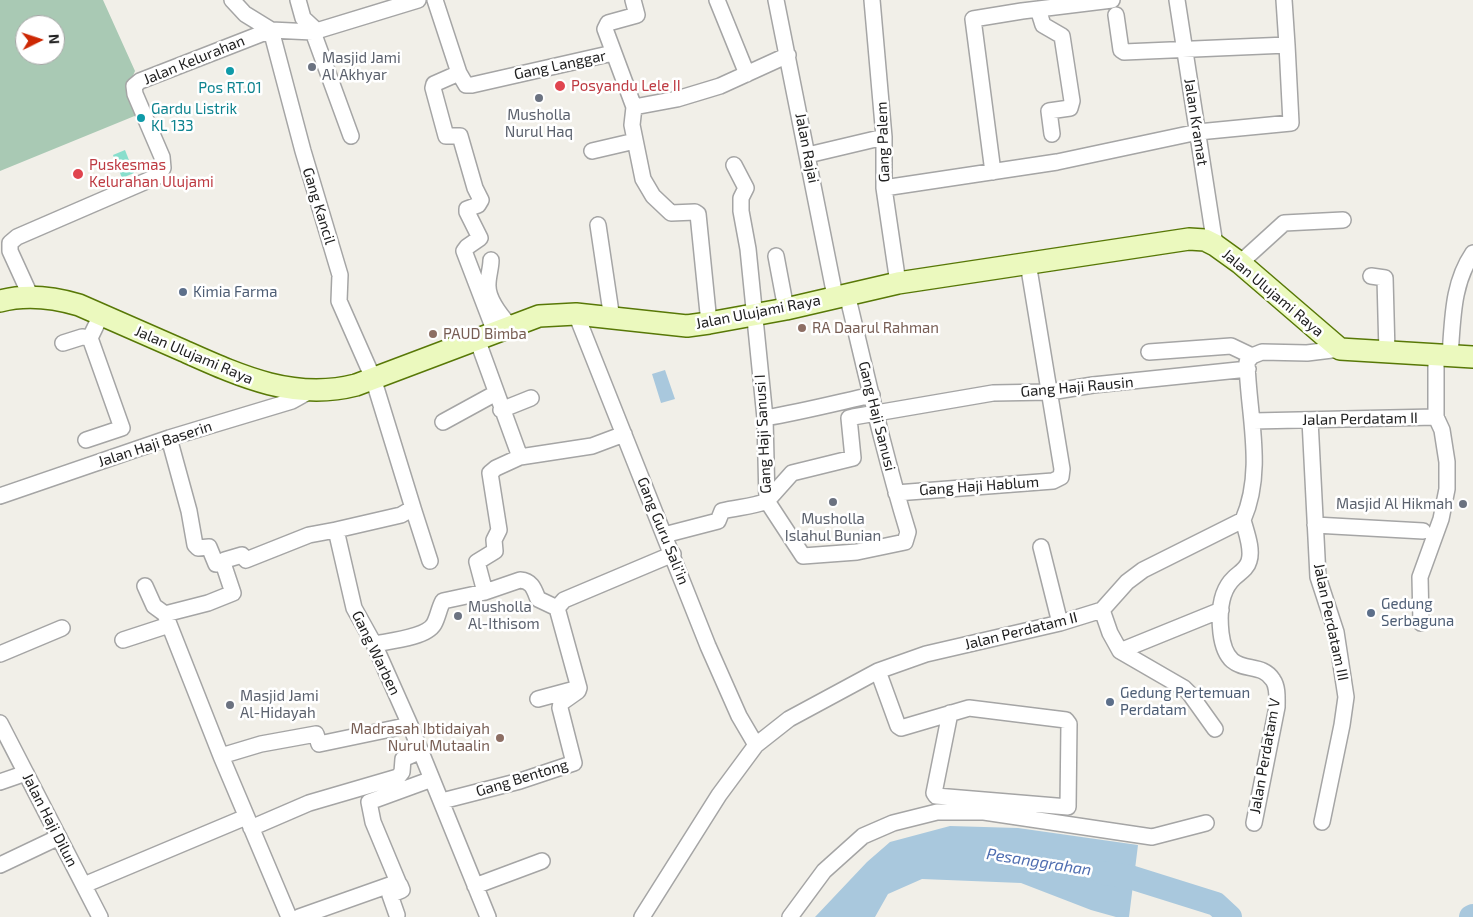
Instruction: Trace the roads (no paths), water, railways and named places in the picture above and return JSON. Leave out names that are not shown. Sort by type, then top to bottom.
[{"type":"street","points":[[232,0],[245,14],[271,30],[315,32],[418,0]]},
{"type":"street","points":[[298,0],[303,18],[315,32],[351,136]]},
{"type":"street","points":[[435,0],[459,73],[434,84],[433,88],[446,136],[460,136],[475,188],[481,200],[478,205],[467,209],[480,238],[467,247],[464,252],[494,332],[496,393],[520,457]]},
{"type":"street","points":[[613,53],[605,26],[608,23],[637,14],[633,0]]},
{"type":"street","points":[[717,0],[747,74]]},
{"type":"street","name":"Jalan Rajai","points":[[776,0],[808,155],[841,295]]},
{"type":"street","name":"Gang Palem","points":[[872,0],[884,137],[884,188],[898,283]]},
{"type":"street","points":[[993,172],[973,19],[1021,5],[1038,8],[1112,0]]},
{"type":"street","name":"Jalan Kramat","points":[[1177,0],[1215,245]]},
{"type":"street","points":[[884,188],[1057,162],[1198,132],[1291,124],[1284,0]]},
{"type":"street","points":[[1038,8],[1043,25],[1062,36],[1072,101],[1070,108],[1049,111],[1052,134]]},
{"type":"street","points":[[1116,15],[1123,52],[1287,45]]},
{"type":"street","name":"Jalan Kelurahan","points":[[32,297],[10,252],[10,243],[17,237],[158,176],[163,168],[162,157],[135,94],[134,86],[140,81],[271,30]]},
{"type":"street","name":"Gang Kancil","points":[[271,30],[303,151],[340,275],[339,301],[373,378]]},
{"type":"street","name":"Gang Langgar","points":[[459,73],[466,85],[472,85],[613,53],[634,107],[632,125],[643,179],[654,196],[671,214],[695,212],[698,214],[709,323]]},
{"type":"street","points":[[634,107],[678,99],[720,86],[788,55]]},
{"type":"street","points":[[808,155],[884,137]]},
{"type":"street","points":[[592,151],[635,141]]},
{"type":"street","name":"Gang Haji Sanusi I","points":[[664,535],[718,521],[722,511],[736,507],[753,507],[767,501],[765,418],[748,249],[741,210],[741,198],[746,188],[734,165]]},
{"type":"street","points":[[1240,263],[1284,223],[1292,221],[1343,220]]},
{"type":"street","points":[[598,225],[612,318]]},
{"type":"street","name":"Jalan Ulujami Raya","points":[[0,301],[32,297],[56,298],[101,315],[243,378],[277,387],[310,391],[345,388],[539,316],[576,314],[687,326],[754,316],[898,283],[1189,239],[1205,240],[1240,263],[1340,349]]},
{"type":"street","name":"Jalan Perdatam II","points":[[1421,623],[1420,576],[1429,531],[1447,489],[1443,438],[1436,418],[1443,355],[1455,294],[1464,267],[1473,253]]},
{"type":"street","points":[[776,256],[786,309]]},
{"type":"street","points":[[491,260],[487,286],[490,297],[500,315],[494,332]]},
{"type":"street","points":[[1028,263],[1050,392]]},
{"type":"street","points":[[1372,276],[1384,278],[1386,353]]},
{"type":"street","name":"Gang Haji Sanusi","points":[[767,501],[803,556],[857,552],[906,542],[908,538],[877,413],[841,295]]},
{"type":"street","name":"Gang Guru Sali'in","points":[[576,314],[708,646],[739,716],[756,745]]},
{"type":"street","points":[[86,440],[122,428],[90,338],[101,315]]},
{"type":"street","points":[[63,343],[82,337],[90,338]]},
{"type":"street","points":[[1149,352],[1231,346],[1250,362],[1253,421],[1253,488],[1250,505],[1243,520]]},
{"type":"street","points":[[1250,362],[1262,352],[1307,353],[1340,349],[1473,357]]},
{"type":"street","name":"Gang Haji Rausin","points":[[767,501],[792,473],[853,458],[849,418],[993,393],[1050,392],[1250,362]]},
{"type":"street","points":[[373,378],[430,561]]},
{"type":"street","name":"Jalan Haji Baserin","points":[[0,496],[169,438],[292,401],[310,391]]},
{"type":"street","name":"Gang Haji Hablum","points":[[896,493],[1052,481],[1061,477],[1062,469],[1050,392]]},
{"type":"street","points":[[442,422],[496,393]]},
{"type":"street","points":[[765,418],[808,411],[820,406],[872,396]]},
{"type":"street","points":[[501,410],[531,398]]},
{"type":"street","name":"Jalan Perdatam II","points":[[1253,421],[1436,418]]},
{"type":"street","name":"Jalan Perdatam III","points":[[1310,420],[1318,577],[1336,632],[1346,697],[1322,822]]},
{"type":"street","points":[[485,592],[477,562],[495,551],[494,540],[499,530],[490,473],[496,468],[520,457],[592,446],[624,434]]},
{"type":"street","points":[[169,438],[189,511],[194,545],[200,549],[208,547],[216,564],[224,564]]},
{"type":"street","points":[[224,564],[225,560],[242,555],[246,560],[308,535],[401,515],[413,508]]},
{"type":"street","name":"Jalan Perdatam II","points":[[642,917],[719,795],[756,745],[789,719],[878,671],[926,654],[1060,624],[1102,610],[1128,582],[1143,570],[1243,520]]},
{"type":"street","name":"Jalan Perdatam V","points":[[1243,520],[1250,550],[1249,562],[1225,590],[1221,610],[1221,633],[1227,655],[1238,666],[1264,672],[1274,680],[1276,691],[1276,707],[1254,823]]},
{"type":"street","points":[[1315,525],[1429,531]]},
{"type":"street","name":"Gang Warben","points":[[336,530],[354,608],[374,644],[410,725],[488,917]]},
{"type":"street","points":[[1041,547],[1060,624]]},
{"type":"street","points":[[557,608],[564,600],[673,554]]},
{"type":"street","points":[[123,640],[167,619],[232,594],[234,591],[224,564]]},
{"type":"street","points":[[374,644],[411,637],[425,631],[434,624],[443,601],[485,592],[525,580],[532,586],[538,599],[557,608],[579,688],[538,699]]},
{"type":"street","points":[[145,586],[154,606],[167,619],[221,756],[288,917]]},
{"type":"street","points":[[1102,610],[1110,632],[1120,651],[1184,688],[1214,729]]},
{"type":"street","points":[[1120,651],[1221,610]]},
{"type":"street","points":[[0,654],[62,628]]},
{"type":"street","points":[[878,671],[900,728],[950,712],[970,708],[1066,720],[1069,724],[1068,807],[936,796],[934,793],[950,712]]},
{"type":"street","name":"Gang Bentong","points":[[442,801],[520,781],[574,763],[560,708],[561,704],[578,691],[579,688]]},
{"type":"street","name":"Jalan Haji Dilun","points":[[0,723],[100,917]]},
{"type":"street","points":[[221,756],[261,744],[316,734],[319,744],[332,743],[410,725]]},
{"type":"street","points":[[84,885],[249,822],[398,777],[402,772],[403,758],[421,751]]},
{"type":"street","points":[[0,782],[26,773]]},
{"type":"street","points":[[397,916],[390,895],[402,890],[373,822],[369,802],[432,779]]},
{"type":"street","points":[[790,917],[824,871],[863,836],[893,823],[937,812],[984,812],[1152,837],[1206,823]]},
{"type":"street","points":[[0,865],[59,837]]},
{"type":"street","points":[[475,886],[542,860]]},
{"type":"street","points":[[298,917],[398,882]]},
{"type":"water","points":[[665,370],[675,399],[661,403],[652,374]]},
{"type":"water","points":[[950,826],[1018,828],[1138,845],[1129,917],[1116,917],[1091,910],[1021,883],[922,879],[888,894],[875,917],[815,917],[867,862],[890,842]]},
{"type":"waterway","name":"Pesanggrahan","points":[[1103,873],[1130,877],[1216,904],[1230,917]]},
{"type":"place","name":"Masjid Jami Al Akhyar","points":[[312,67]]},
{"type":"place","name":"Pos RT.01","points":[[230,71]]},
{"type":"place","name":"Posyandu Lele II","points":[[560,86]]},
{"type":"place","name":"Musholla Nurul Haq","points":[[539,98]]},
{"type":"place","name":"Gardu Listrik KL 133","points":[[141,118]]},
{"type":"place","name":"Puskesmas Kelurahan Ulujami","points":[[78,174]]},
{"type":"place","name":"Kimia Farma","points":[[183,292]]},
{"type":"place","name":"RA Daarul Rahman","points":[[802,328]]},
{"type":"place","name":"PAUD Bimba","points":[[433,334]]},
{"type":"place","name":"Musholla Islahul Bunian","points":[[833,502]]},
{"type":"place","name":"Masjid Al Hikmah","points":[[1463,504]]},
{"type":"place","name":"Gedung Serbaguna","points":[[1371,613]]},
{"type":"place","name":"Musholla Al-Ithisom","points":[[458,616]]},
{"type":"place","name":"Gedung Pertemuan Perdatam","points":[[1110,702]]},
{"type":"place","name":"Masjid Jami Al-Hidayah","points":[[230,705]]},
{"type":"place","name":"Madrasah Ibtidaiyah Nurul Mutaalin","points":[[500,738]]}]
